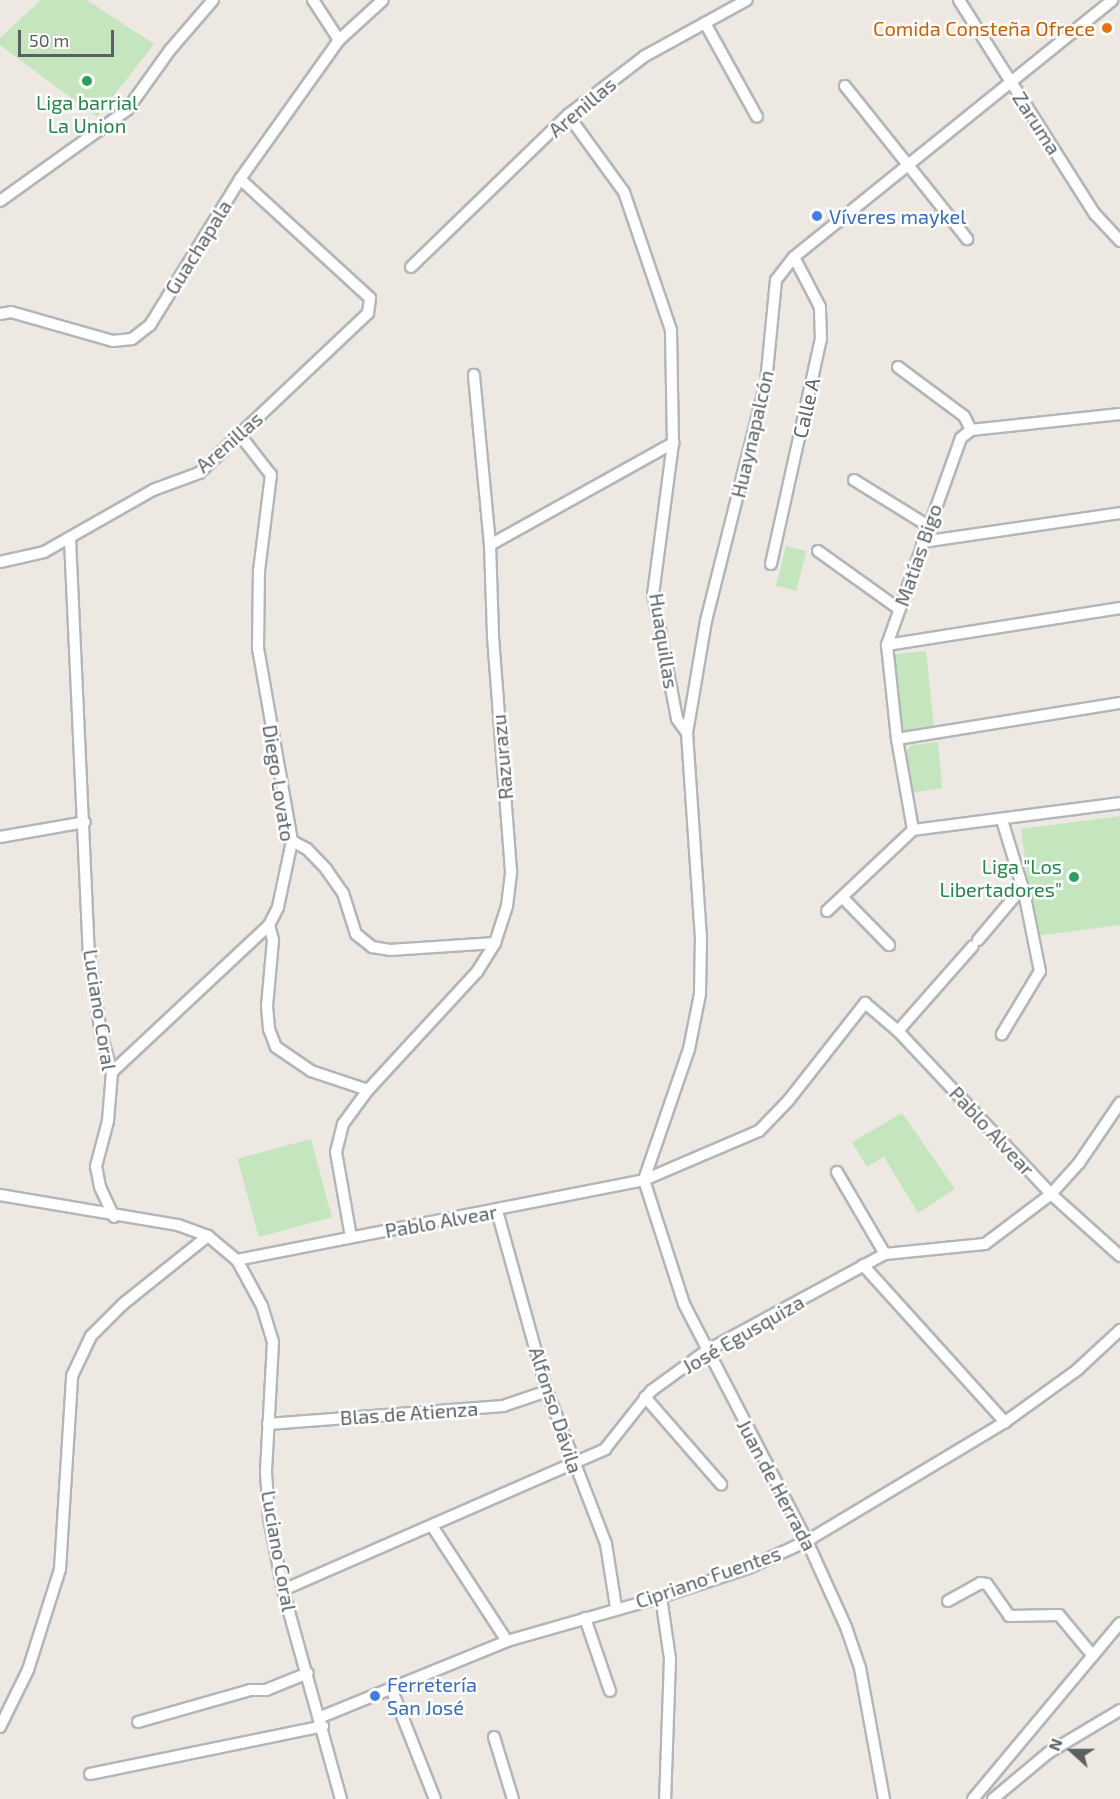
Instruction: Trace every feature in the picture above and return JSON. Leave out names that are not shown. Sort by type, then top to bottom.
[{"type":"street","points":[[0,201],[127,110],[170,50],[213,0]]},
{"type":"street","points":[[313,0],[339,40]]},
{"type":"street","name":"Guachapala","points":[[0,314],[11,312],[113,341],[132,339],[150,325],[240,179],[299,91],[339,40],[383,0]]},
{"type":"street","name":"Arenillas","points":[[411,267],[568,115],[645,56],[747,0]]},
{"type":"street","name":"Zaruma","points":[[959,0],[1095,214],[1120,241]]},
{"type":"street","name":"Huaynapalcón","points":[[687,733],[706,621],[766,382],[776,280],[794,257],[1112,0]]},
{"type":"street","points":[[705,23],[757,117]]},
{"type":"street","points":[[844,86],[967,239]]},
{"type":"street","name":"Huaquillas","points":[[568,115],[624,192],[666,308],[671,330],[673,443],[653,594],[677,719],[687,733],[701,936],[700,994],[689,1049],[644,1180]]},
{"type":"street","name":"Arenillas","points":[[0,562],[44,552],[70,539],[108,513],[199,472],[368,313],[370,298],[240,179]]},
{"type":"street","name":"Calle A","points":[[771,564],[821,339],[820,308],[794,257]]},
{"type":"street","points":[[898,367],[964,416],[970,430],[1120,414]]},
{"type":"street","name":"Razurazu","points":[[351,1237],[336,1152],[343,1124],[368,1090],[477,972],[495,943],[511,871],[492,635],[490,546],[474,375]]},
{"type":"street","name":"Matías Bigo","points":[[915,831],[897,739],[887,645],[955,449],[970,430]]},
{"type":"street","name":"Diego Lovato","points":[[112,1072],[269,925],[278,907],[292,842],[258,649],[259,571],[272,491],[271,475],[240,435]]},
{"type":"street","points":[[490,546],[673,443]]},
{"type":"street","points":[[854,480],[927,525]]},
{"type":"street","points":[[922,542],[1120,513]]},
{"type":"street","name":"Luciano Coral","points":[[70,539],[85,822],[89,953],[100,1034],[112,1072],[108,1121],[96,1166],[100,1187],[114,1217],[178,1225],[208,1236],[237,1260],[262,1306],[273,1342],[268,1424],[269,1518],[283,1590],[322,1722],[341,1799]]},
{"type":"street","points":[[818,551],[899,609]]},
{"type":"street","points":[[887,645],[1120,608]]},
{"type":"street","points":[[897,739],[1120,703]]},
{"type":"street","points":[[827,911],[915,831],[1120,803]]},
{"type":"street","points":[[1002,820],[1023,888],[1040,971],[1002,1034]]},
{"type":"street","points":[[0,837],[85,822]]},
{"type":"street","points":[[292,842],[307,849],[326,869],[343,894],[356,934],[372,947],[390,950],[495,943]]},
{"type":"street","points":[[898,1031],[1023,888]]},
{"type":"street","points":[[843,898],[890,945]]},
{"type":"street","points":[[269,925],[273,940],[267,1006],[269,1029],[276,1047],[311,1071],[368,1090]]},
{"type":"street","name":"Pablo Alvear","points":[[237,1260],[497,1211],[644,1180],[759,1131],[788,1101],[861,1004],[868,1003],[898,1031],[1052,1194],[1120,1256]]},
{"type":"street","name":"José Egusquiza","points":[[283,1590],[573,1464],[609,1446],[645,1397],[706,1351],[885,1254],[977,1248],[1015,1225],[1052,1194],[1079,1163],[1120,1103]]},
{"type":"street","points":[[837,1172],[885,1254]]},
{"type":"street","name":"Juan de Herrada","points":[[644,1180],[684,1304],[706,1351],[807,1541],[846,1627],[860,1668],[884,1799]]},
{"type":"street","points":[[0,1195],[114,1217]]},
{"type":"street","name":"Alfonso Dávila","points":[[497,1211],[548,1391],[573,1464],[606,1544],[616,1607]]},
{"type":"street","points":[[0,1727],[28,1670],[60,1569],[72,1376],[91,1336],[123,1304],[208,1236]]},
{"type":"street","points":[[863,1265],[1005,1422]]},
{"type":"street","name":"Cipriano Fuentes","points":[[90,1774],[322,1722],[391,1688],[507,1641],[616,1607],[661,1597],[748,1568],[807,1541],[1005,1422],[1077,1370],[1120,1330]]},
{"type":"street","name":"Blas de Atienza","points":[[268,1424],[503,1406],[548,1391]]},
{"type":"street","points":[[645,1397],[721,1484]]},
{"type":"street","points":[[432,1526],[507,1641]]},
{"type":"street","points":[[948,1601],[980,1582],[987,1584],[1009,1616],[1059,1615],[1093,1656]]},
{"type":"street","points":[[661,1597],[669,1659],[665,1799]]},
{"type":"street","points":[[585,1618],[610,1691]]},
{"type":"street","points":[[973,1799],[1120,1623]]},
{"type":"street","points":[[138,1722],[250,1690],[266,1690],[308,1673]]},
{"type":"street","points":[[391,1688],[435,1799]]},
{"type":"street","points":[[993,1799],[1048,1753],[1120,1710]]},
{"type":"street","points":[[494,1737],[513,1799]]},
{"type":"green space","name":"Liga barrial La Union","points":[[41,0],[87,0],[154,44],[97,117],[0,45],[0,38]]},
{"type":"green space","points":[[786,546],[806,551],[796,591],[776,586]]},
{"type":"green space","points":[[926,651],[935,733],[897,737],[888,655]]},
{"type":"green space","points":[[938,742],[942,788],[912,793],[905,753],[911,745]]},
{"type":"green space","name":"Liga \"Los Libertadores\"","points":[[1120,816],[1120,925],[1035,936],[1021,829]]},
{"type":"green space","points":[[902,1113],[955,1189],[918,1213],[884,1157],[867,1167],[852,1142]]},
{"type":"green space","points":[[311,1139],[332,1217],[259,1237],[238,1159]]},
{"type":"place","name":"Comida Consteña Ofrece","points":[[1107,28]]},
{"type":"place","name":"Liga barrial La Union","points":[[87,81]]},
{"type":"place","name":"Víveres maykel","points":[[817,216]]},
{"type":"place","name":"Liga \"Los Libertadores\"","points":[[1074,877]]},
{"type":"place","name":"Ferretería San José","points":[[375,1696]]}]
